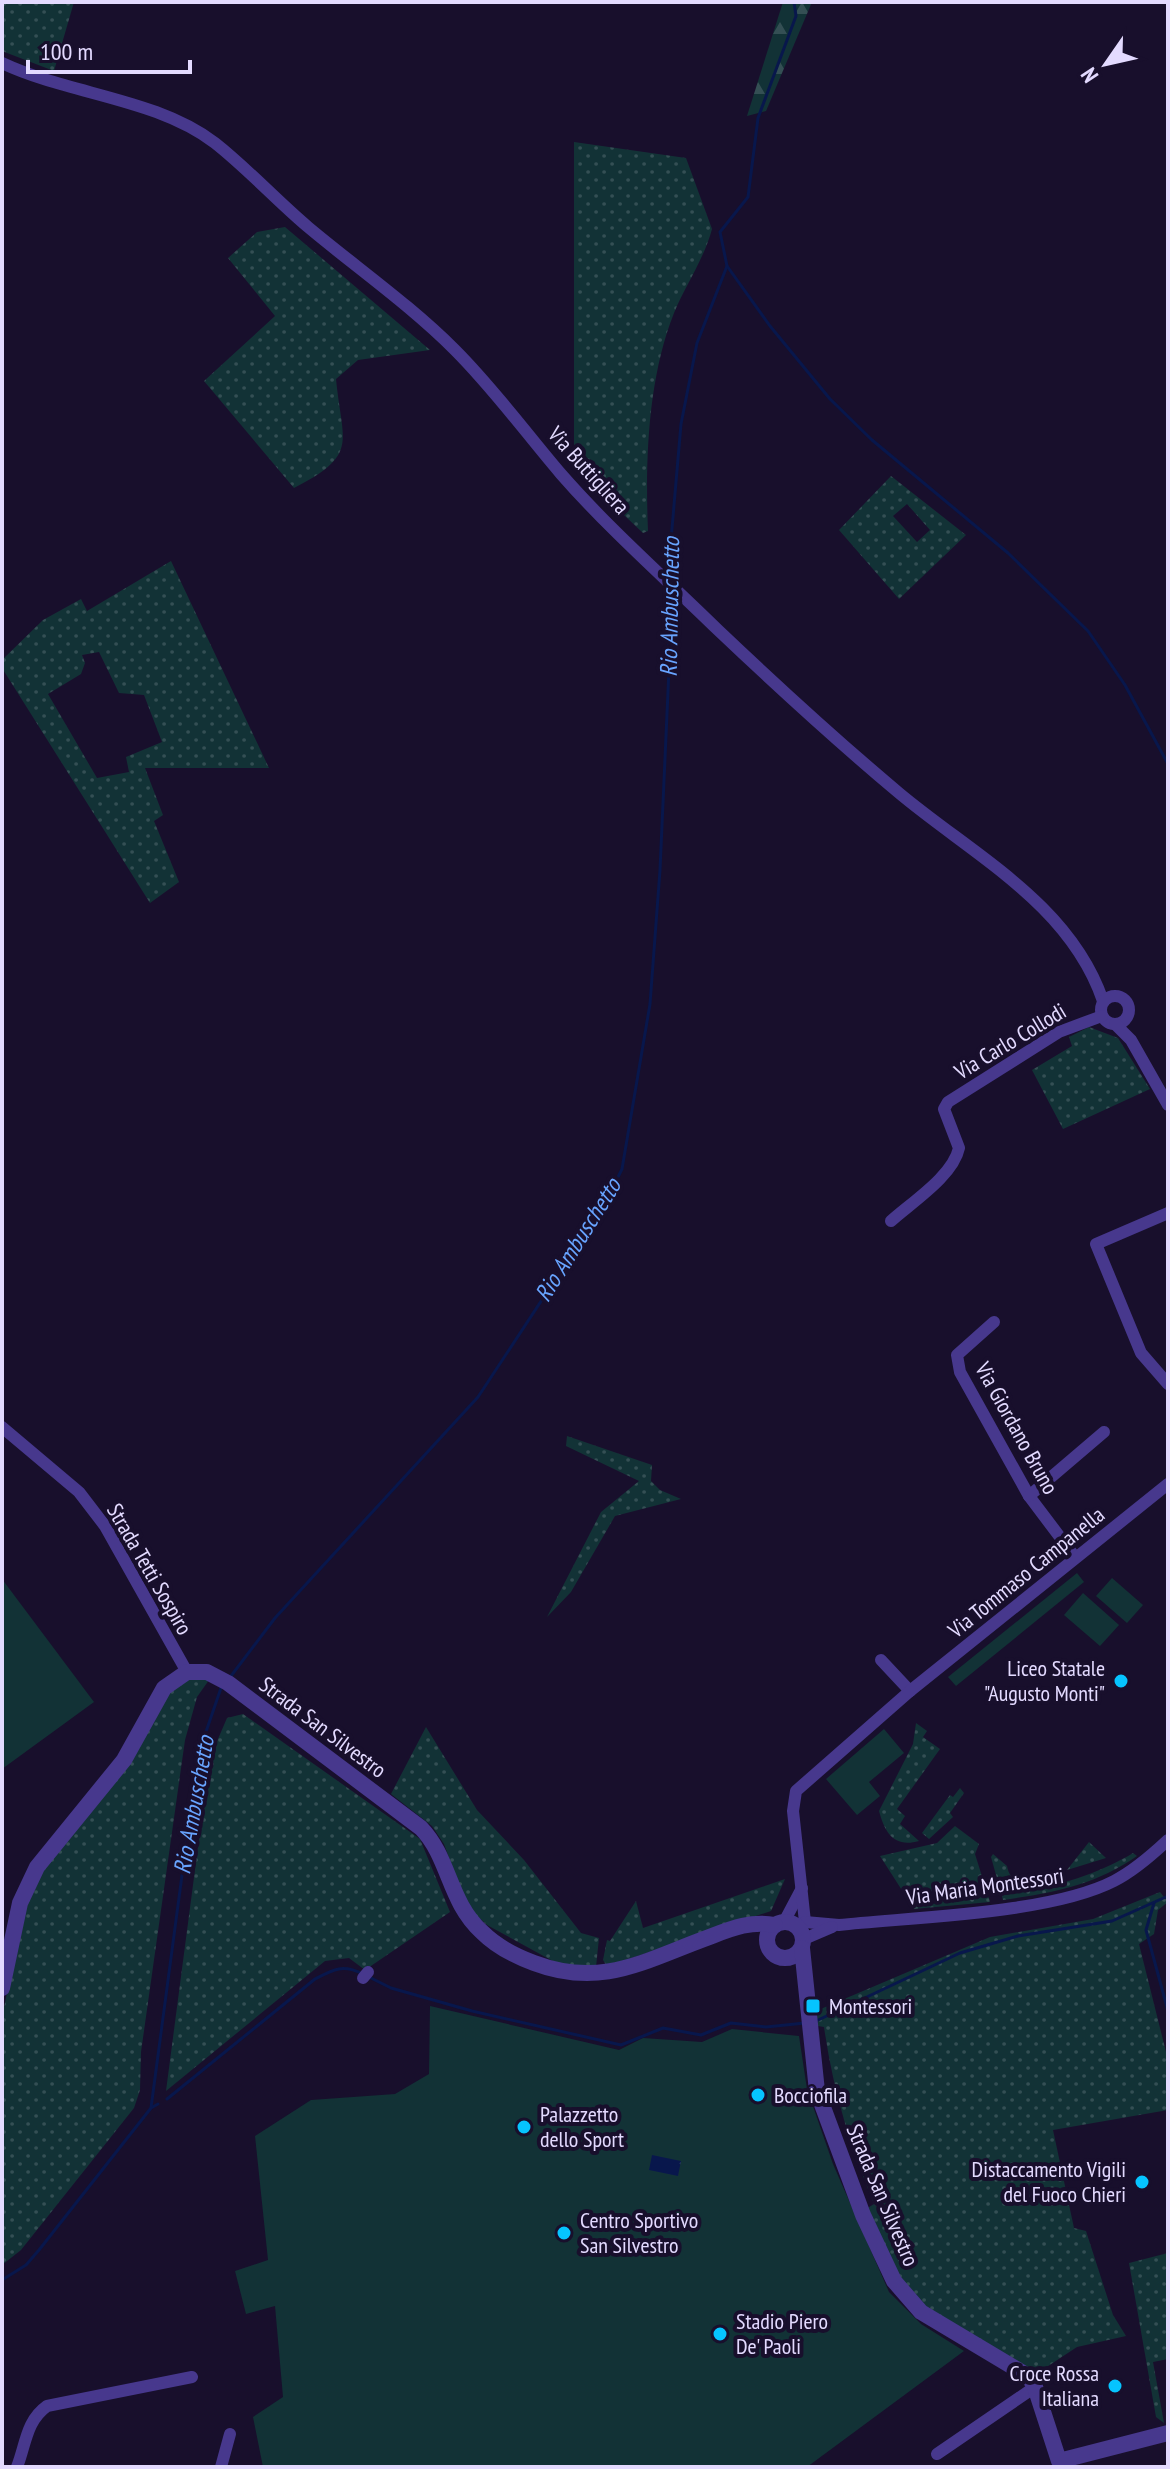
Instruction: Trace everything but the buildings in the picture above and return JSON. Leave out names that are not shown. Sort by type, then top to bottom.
[{"type":"street","name":"Via Buttigliera","points":[[2,63],[41,81],[151,110],[185,123],[215,143],[454,349],[562,475],[718,630],[902,796],[1019,885],[1066,936],[1108,998]]},
{"type":"street","points":[[1120,1021],[1127,1003],[1108,998],[1102,1016],[1120,1021],[1168,1105]]},
{"type":"street","name":"Via Carlo Collodi","points":[[891,1221],[948,1168],[958,1154],[959,1148],[944,1109],[948,1102],[1059,1032],[1102,1016]]},
{"type":"street","points":[[1168,1213],[1096,1244],[1141,1353],[1168,1384]]},
{"type":"street","name":"Via Giordano Bruno","points":[[994,1322],[957,1355],[960,1372],[1029,1496],[1075,1557]]},
{"type":"street","name":"Strada Tetti Sospiro","points":[[2,1427],[79,1492],[105,1526],[187,1672]]},
{"type":"street","points":[[1029,1496],[1104,1432]]},
{"type":"street","name":"Via Tommaso Campanella","points":[[795,1931],[802,1888],[793,1811],[796,1791],[910,1691],[1168,1484]]},
{"type":"street","points":[[881,1660],[910,1691]]},
{"type":"street","points":[[2,1988],[20,1903],[37,1867],[124,1760],[164,1688],[187,1672]]},
{"type":"street","name":"Strada San Silvestro","points":[[187,1672],[216,1676],[421,1828],[435,1846],[462,1912],[496,1944],[515,1955],[560,1972],[599,1975],[724,1931],[758,1923],[795,1931],[817,2091],[863,2215],[903,2294],[949,2332],[1028,2376],[1035,2387]]},
{"type":"street","name":"Via Maria Montessori","points":[[795,1931],[1063,1898],[1113,1882],[1146,1860],[1168,1840]]},
{"type":"street","points":[[724,1931],[756,1935],[775,1952],[793,1957],[802,1888]]},
{"type":"street","points":[[775,1952],[768,1935],[795,1931]]},
{"type":"street","name":"Strada San Silvestro","points":[[775,1952],[793,1969],[806,1997]]},
{"type":"street","points":[[17,2467],[29,2426],[35,2415],[47,2406],[192,2377]]},
{"type":"street","points":[[937,2454],[1035,2387],[1060,2464],[1168,2433]]},
{"type":"street","points":[[221,2467],[230,2434]]},
{"type":"green space","points":[[2,2],[74,2],[54,71],[2,51]]},
{"type":"green space","points":[[783,2],[812,2],[766,111],[747,116]]},
{"type":"green space","points":[[574,142],[686,158],[712,229],[674,313],[659,364],[648,448],[648,531],[643,533],[574,468]]},
{"type":"green space","points":[[285,227],[430,350],[358,360],[336,379],[342,445],[329,466],[294,488],[204,381],[275,316],[228,258],[257,232]]},
{"type":"green space","points":[[891,476],[966,535],[899,599],[839,530]],"holes":[[[907,504],[930,530],[917,542],[893,516]]]},
{"type":"green space","points":[[171,561],[269,768],[145,768],[163,815],[154,821],[179,882],[150,903],[2,668],[2,660],[43,620],[81,599],[87,611]],"holes":[[[99,652],[119,693],[144,695],[162,742],[126,757],[129,772],[97,778],[48,694],[81,674],[85,663],[82,655]]]},
{"type":"green space","points":[[1089,1027],[1118,1038],[1150,1089],[1063,1129],[1032,1070],[1072,1046],[1069,1037]]},
{"type":"green space","points":[[567,1436],[652,1465],[651,1481],[660,1490],[681,1499],[615,1516],[571,1592],[547,1617],[601,1512],[639,1481],[566,1446]]},
{"type":"green space","points":[[1077,1573],[1084,1582],[956,1686],[948,1677]]},
{"type":"green space","points":[[1112,1578],[1143,1605],[1127,1623],[1096,1596]]},
{"type":"green space","points":[[2,1579],[94,1702],[2,1769]]},
{"type":"green space","points":[[1083,1593],[1119,1625],[1100,1646],[1064,1615]]},
{"type":"green space","points":[[186,1680],[209,1680],[197,1697],[185,1740],[141,2052],[140,2090],[134,2108],[21,2250],[2,2265],[2,2017],[23,1915],[38,1877],[167,1693]]},
{"type":"green space","points":[[243,1714],[420,1839],[450,1912],[365,1970],[349,1958],[325,1961],[166,2091],[204,1801],[215,1746],[227,1718]]},
{"type":"green space","points":[[916,1723],[927,1731],[923,1737],[940,1749],[897,1809],[905,1816],[900,1824],[919,1841],[910,1843],[892,1837],[879,1811],[913,1744]]},
{"type":"green space","points":[[426,1727],[477,1810],[524,1860],[581,1933],[599,1938],[596,1967],[560,1965],[487,1925],[467,1907],[444,1844],[432,1826],[391,1794]]},
{"type":"green space","points":[[884,1729],[904,1753],[869,1782],[880,1796],[857,1815],[826,1779]]},
{"type":"green space","points":[[960,1788],[964,1793],[950,1813],[953,1817],[929,1839],[922,1833],[950,1795],[953,1797]]},
{"type":"green space","points":[[955,1826],[979,1844],[975,1854],[990,1902],[914,1909],[880,1856],[937,1843]]},
{"type":"green space","points":[[1089,1842],[1106,1858],[1067,1870]]},
{"type":"green space","points":[[1133,1853],[1137,1856],[1090,1881],[1056,1891],[1003,1900],[991,1857],[993,1854],[1007,1866],[1014,1879],[1027,1885],[1045,1886],[1086,1875]]},
{"type":"green space","points":[[785,1879],[771,1911],[614,1964],[607,1966],[603,1960],[607,1940],[610,1941],[636,1901],[643,1928]]},
{"type":"green space","points":[[1160,1892],[1168,1902],[1158,1910],[1154,1934],[1139,1944],[1168,2060],[1168,2110],[1053,2130],[1074,2228],[1086,2231],[1113,2315],[1126,2336],[1077,2347],[1036,2374],[937,2317],[900,2283],[866,2209],[874,2204],[843,2117],[824,2027],[818,2026],[816,2011],[990,1937],[1093,1919]]},
{"type":"green space","name":"Centro Sportivo San Silvestro","points":[[430,2006],[619,2050],[643,2038],[702,2042],[732,2029],[799,2036],[807,2089],[833,2164],[889,2292],[921,2324],[964,2351],[807,2467],[263,2467],[253,2417],[283,2397],[275,2306],[246,2314],[235,2271],[268,2260],[255,2136],[311,2100],[395,2094],[429,2074]]},
{"type":"green space","points":[[1168,2253],[1168,2359],[1153,2362],[1164,2423],[1156,2417],[1129,2263]]},
{"type":"water","points":[[652,2155],[681,2161],[678,2176],[649,2170]]},
{"type":"waterway","name":"Rio Ambuschetto","points":[[668,575],[681,424],[697,343],[727,266],[720,232],[748,197],[758,118],[796,16],[794,2]]},
{"type":"waterway","points":[[727,266],[770,326],[830,399],[872,440],[1008,553],[1088,631],[1125,685],[1168,764]]},
{"type":"waterway","name":"Rio Ambuschetto","points":[[231,1676],[275,1618],[478,1397],[603,1207],[622,1169],[650,1004],[669,669],[667,586]]},
{"type":"waterway","name":"Rio Ambuschetto","points":[[2,2280],[26,2265],[39,2250],[151,2108],[198,1755],[221,1688]]},
{"type":"waterway","points":[[816,2021],[960,1953],[1018,1936],[1112,1921],[1168,1896]]},
{"type":"waterway","points":[[1154,1903],[1146,1930],[1168,2011]]},
{"type":"waterway","points":[[167,2099],[315,1979],[339,1969],[363,1974]]},
{"type":"waterway","points":[[369,1977],[391,1988],[472,2011],[621,2045],[663,2028],[701,2035],[731,2023],[766,2027],[805,2023]]},
{"type":"waterway","name":"Rio Ambuschetto","points":[[151,2108],[158,2104]]},
{"type":"waterway","name":"Rio Ambuschetto","points":[[2,2438],[2,2462]]},
{"type":"place","name":"Liceo Statale \"Augusto Monti\"","points":[[1121,1681]]},
{"type":"place","name":"Montessori","points":[[813,2006]]},
{"type":"place","name":"Bocciofila","points":[[758,2095]]},
{"type":"place","name":"Palazzetto dello Sport","points":[[524,2127]]},
{"type":"place","name":"Distaccamento Vigili del Fuoco Chieri","points":[[1142,2182]]},
{"type":"place","name":"Centro Sportivo San Silvestro","points":[[564,2233]]},
{"type":"place","name":"Stadio Piero De' Paoli","points":[[720,2334]]},
{"type":"place","name":"Croce Rossa Italiana","points":[[1115,2386]]}]
